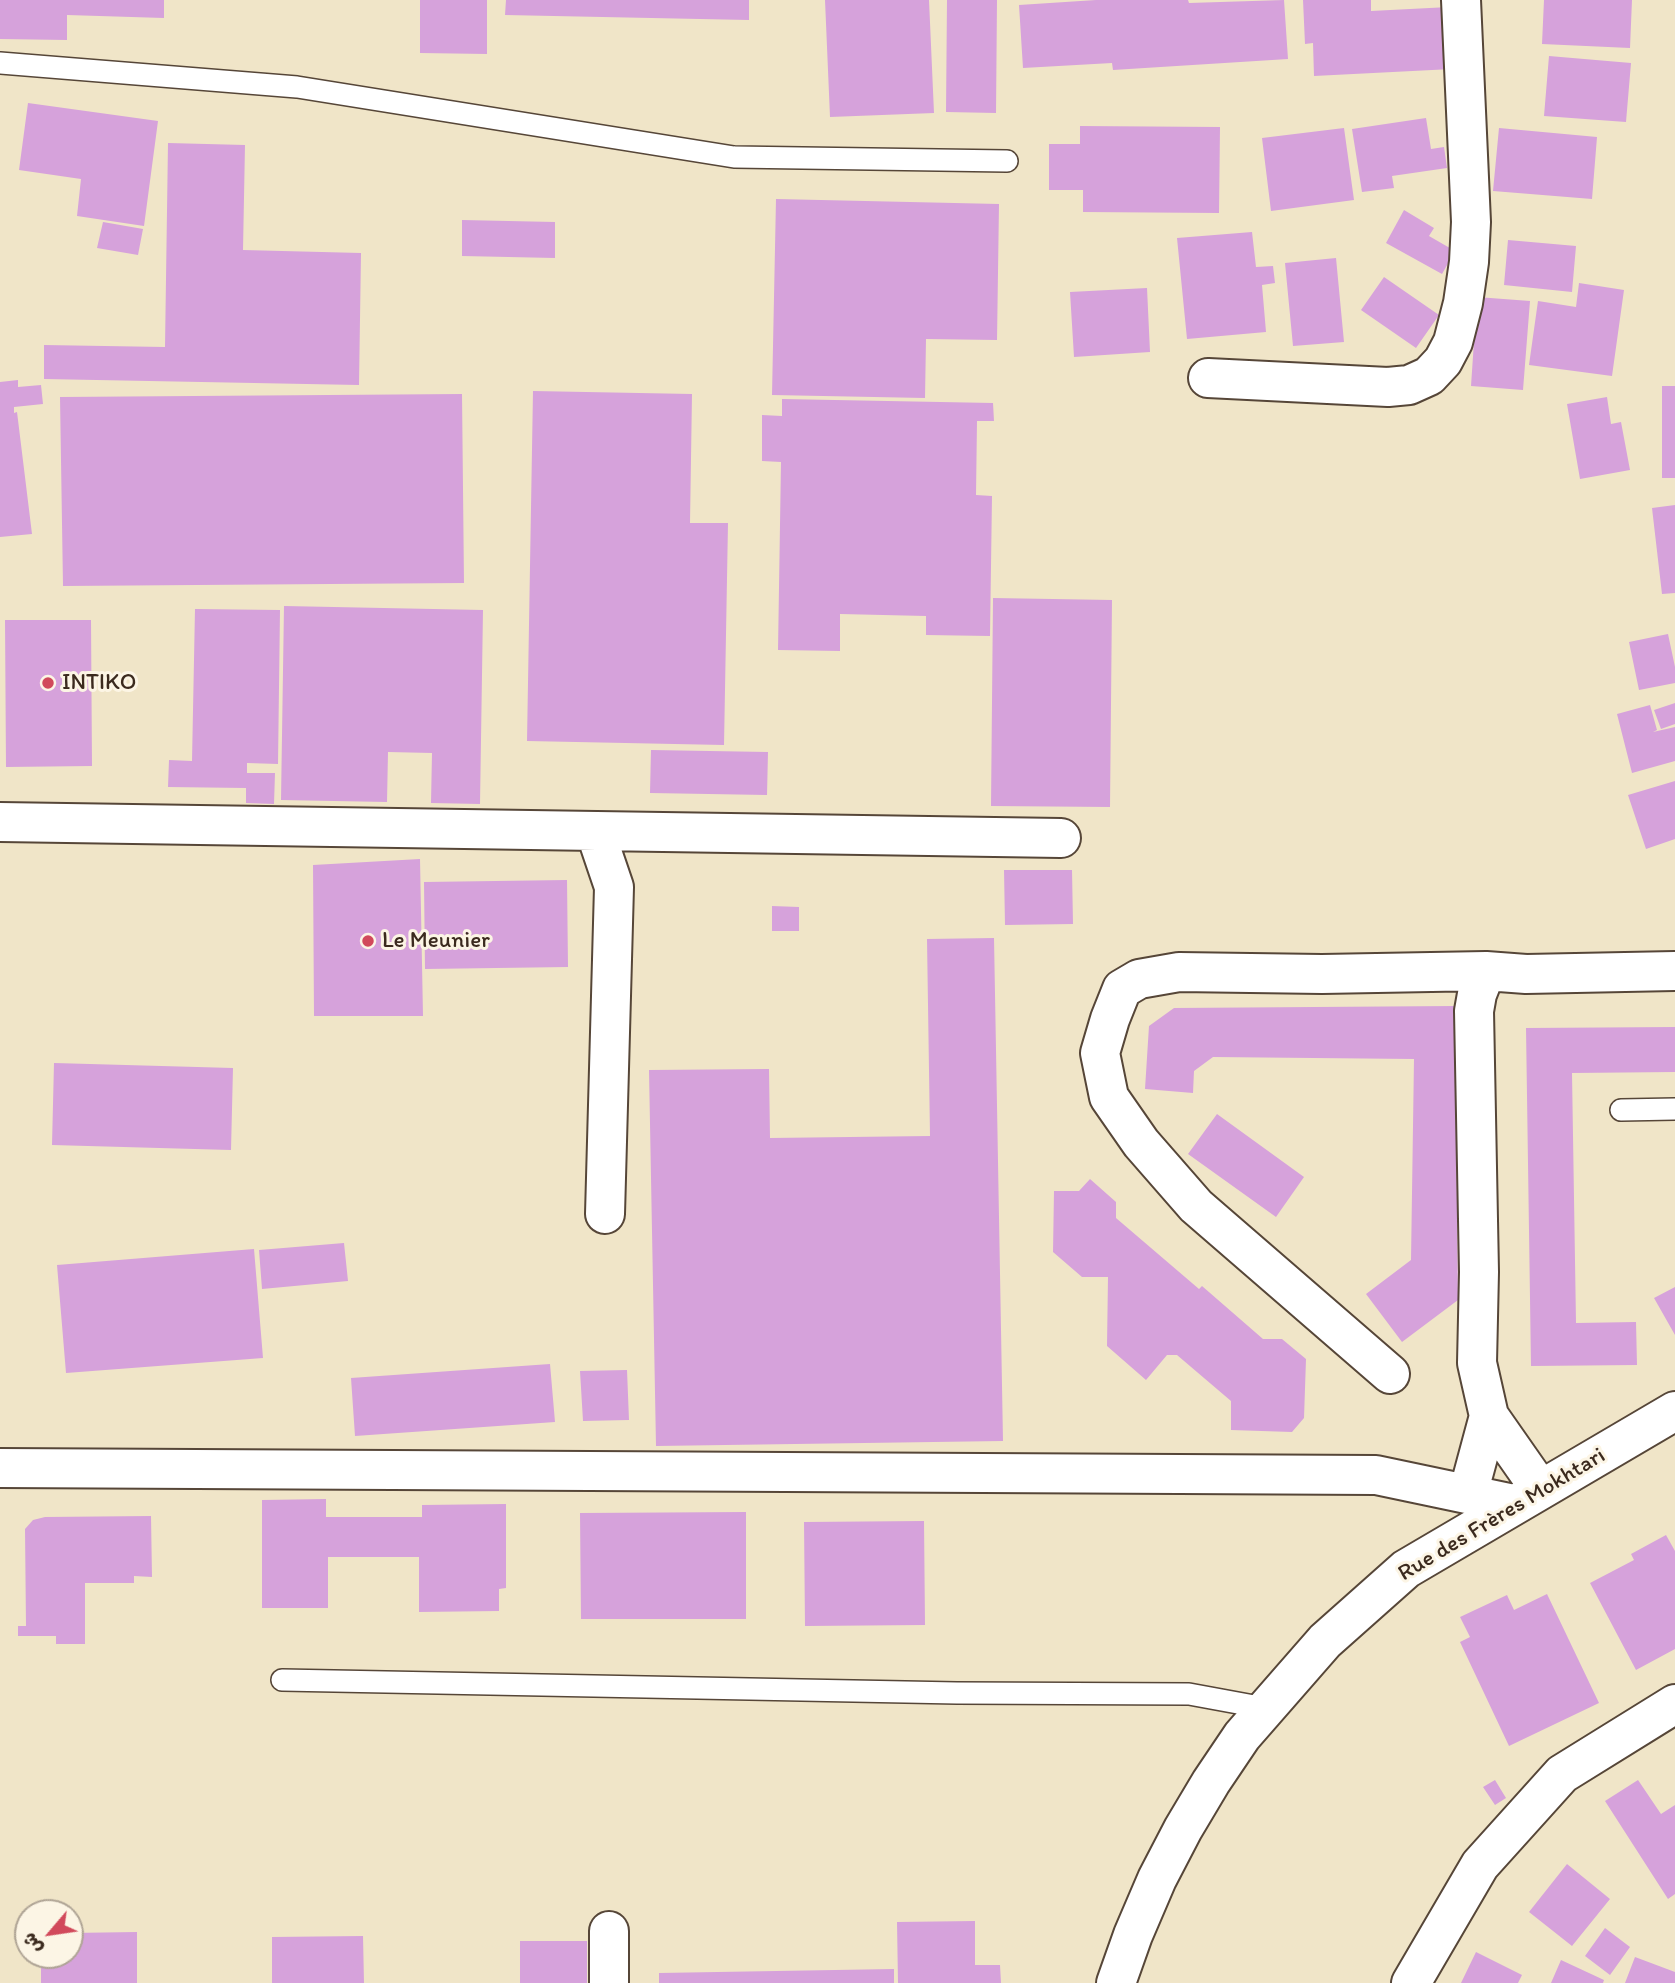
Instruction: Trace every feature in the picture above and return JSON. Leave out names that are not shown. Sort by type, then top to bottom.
[{"type":"street","points":[[1208,378],[1388,387],[1409,385],[1429,376],[1443,361],[1453,342],[1463,303],[1471,222],[1461,0]]},
{"type":"street","points":[[0,822],[1061,838]]},
{"type":"street","points":[[595,831],[614,887],[605,1214]]},
{"type":"street","points":[[0,1468],[1376,1475],[1468,1494],[1527,1497],[1489,1416],[1477,1363],[1479,1245],[1474,1034],[1476,1003],[1486,971]]},
{"type":"street","points":[[1390,1374],[1196,1206],[1141,1143],[1109,1097],[1100,1053],[1122,989],[1139,979],[1179,972],[1322,974],[1486,971],[1527,974],[1675,971]]},
{"type":"street","name":"Rue des Frères Mokhtari","points":[[1116,1983],[1138,1924],[1183,1829],[1242,1736],[1325,1641],[1406,1569],[1675,1411]]},
{"type":"street","points":[[1468,1494],[1489,1416]]},
{"type":"street","points":[[1411,1983],[1480,1866],[1562,1774],[1675,1704]]},
{"type":"street","points":[[609,1931],[609,1983]]},
{"type":"lane","points":[[0,62],[297,87],[734,157],[1007,161]]},
{"type":"lane","points":[[1621,1110],[1675,1109]]},
{"type":"lane","points":[[282,1680],[957,1693],[1189,1694],[1265,1708]]},
{"type":"building","points":[[0,0],[164,0],[164,18],[67,15],[67,40],[0,39]]},
{"type":"building","points":[[420,0],[487,0],[487,54],[420,53]]},
{"type":"building","points":[[506,0],[749,0],[749,20],[505,15]]},
{"type":"building","points":[[825,0],[929,0],[934,113],[830,117]]},
{"type":"building","points":[[947,0],[997,0],[996,113],[946,112]]},
{"type":"building","points":[[1096,0],[1188,0],[1189,3],[1284,0],[1288,59],[1113,70],[1112,63],[1023,68],[1019,5]]},
{"type":"building","points":[[1303,0],[1371,0],[1371,11],[1449,7],[1452,69],[1314,76],[1313,43],[1305,44]]},
{"type":"building","points":[[1544,0],[1632,0],[1630,48],[1542,44]]},
{"type":"building","points":[[1549,56],[1631,63],[1626,122],[1544,116]]},
{"type":"building","points":[[28,103],[158,121],[144,226],[77,216],[81,179],[19,170]]},
{"type":"building","points":[[1426,118],[1431,149],[1444,147],[1447,168],[1392,176],[1394,188],[1362,192],[1352,129]]},
{"type":"building","points":[[1080,126],[1220,127],[1219,213],[1083,212],[1083,190],[1049,190],[1049,144],[1080,144]]},
{"type":"building","points":[[1344,128],[1354,200],[1271,211],[1262,138]]},
{"type":"building","points":[[1499,128],[1597,137],[1592,199],[1493,191]]},
{"type":"building","points":[[168,143],[245,145],[243,250],[361,253],[359,385],[44,379],[44,345],[165,347]]},
{"type":"building","points":[[776,199],[999,204],[997,340],[926,339],[925,398],[772,395]]},
{"type":"building","points":[[1404,210],[1434,228],[1429,236],[1455,251],[1442,274],[1386,243]]},
{"type":"building","points":[[462,220],[555,222],[555,258],[462,256]]},
{"type":"building","points":[[103,222],[143,229],[138,255],[97,248]]},
{"type":"building","points":[[1252,232],[1256,267],[1273,266],[1275,283],[1262,285],[1266,332],[1187,339],[1177,238]]},
{"type":"building","points":[[1508,240],[1576,246],[1572,292],[1504,285]]},
{"type":"building","points":[[1336,258],[1344,342],[1293,346],[1285,263]]},
{"type":"building","points":[[1384,277],[1439,315],[1416,348],[1361,310]]},
{"type":"building","points":[[1579,283],[1624,290],[1612,376],[1529,365],[1538,301],[1576,307]]},
{"type":"building","points":[[1147,288],[1150,352],[1074,357],[1070,292]]},
{"type":"building","points":[[1477,297],[1530,301],[1523,390],[1471,386]]},
{"type":"building","points":[[18,380],[18,387],[41,385],[43,404],[14,407],[14,413],[17,412],[32,534],[0,537],[0,382]]},
{"type":"building","points":[[1662,386],[1675,386],[1675,478],[1662,478]]},
{"type":"building","points":[[533,391],[692,394],[690,523],[728,523],[724,745],[527,741]]},
{"type":"building","points":[[462,394],[464,583],[63,586],[60,397]]},
{"type":"building","points":[[1607,397],[1611,424],[1621,422],[1630,470],[1580,479],[1567,404]]},
{"type":"building","points":[[782,399],[993,403],[994,421],[977,421],[976,495],[992,496],[990,636],[926,635],[926,616],[840,614],[840,651],[778,650],[781,462],[762,461],[762,415],[782,416]]},
{"type":"building","points":[[1675,505],[1675,593],[1662,594],[1652,508]]},
{"type":"building","points":[[993,598],[1112,600],[1110,807],[991,806]]},
{"type":"building","points":[[284,606],[483,610],[480,804],[431,803],[432,753],[388,752],[387,802],[281,800]]},
{"type":"building","points":[[195,609],[280,610],[278,764],[247,763],[247,773],[275,773],[274,804],[246,803],[246,788],[168,787],[169,760],[192,761]]},
{"type":"building","points":[[5,620],[91,620],[92,766],[6,767]]},
{"type":"building","points":[[1668,634],[1675,667],[1675,683],[1639,690],[1629,642]]},
{"type":"building","points":[[1675,703],[1675,724],[1661,729],[1654,710]]},
{"type":"building","points":[[1650,705],[1657,730],[1653,732],[1675,727],[1675,761],[1632,773],[1617,714]]},
{"type":"building","points":[[651,750],[768,752],[767,795],[650,793]]},
{"type":"building","points":[[1675,781],[1675,839],[1646,849],[1628,795]]},
{"type":"building","name":"Le Meunier","points":[[420,859],[423,1016],[314,1016],[313,865]]},
{"type":"building","points":[[1004,870],[1072,870],[1073,924],[1005,925]]},
{"type":"building","points":[[567,880],[568,967],[425,969],[424,882]]},
{"type":"building","points":[[772,906],[799,907],[799,931],[772,931]]},
{"type":"building","points":[[994,938],[1003,1441],[656,1446],[649,1070],[769,1069],[770,1138],[930,1136],[927,939]]},
{"type":"building","points":[[1455,1006],[1458,1300],[1402,1342],[1366,1294],[1411,1260],[1414,1059],[1213,1057],[1194,1071],[1193,1093],[1145,1089],[1149,1026],[1174,1008]]},
{"type":"building","points":[[1675,1027],[1675,1072],[1572,1073],[1576,1323],[1636,1322],[1637,1365],[1531,1366],[1526,1028]]},
{"type":"building","points":[[54,1063],[233,1068],[231,1150],[52,1145]]},
{"type":"building","points":[[1217,1114],[1304,1177],[1276,1217],[1188,1154]]},
{"type":"building","points":[[1090,1179],[1116,1202],[1116,1218],[1199,1289],[1202,1286],[1263,1339],[1282,1339],[1306,1359],[1304,1418],[1292,1432],[1231,1430],[1231,1401],[1177,1355],[1167,1355],[1146,1380],[1107,1346],[1108,1277],[1082,1277],[1053,1252],[1054,1191],[1079,1191]]},
{"type":"building","points":[[344,1243],[348,1281],[262,1289],[259,1250]]},
{"type":"building","points":[[254,1249],[263,1358],[66,1373],[57,1265]]},
{"type":"building","points":[[1675,1287],[1675,1335],[1654,1298]]},
{"type":"building","points":[[550,1364],[555,1422],[355,1436],[351,1378]]},
{"type":"building","points":[[627,1370],[629,1420],[583,1421],[580,1371]]},
{"type":"building","points":[[326,1499],[326,1517],[422,1517],[422,1505],[506,1504],[506,1588],[499,1589],[499,1611],[419,1612],[419,1557],[328,1557],[328,1608],[262,1608],[262,1500]]},
{"type":"building","points":[[746,1512],[746,1619],[581,1619],[580,1513]]},
{"type":"building","points":[[151,1516],[152,1577],[134,1576],[134,1583],[85,1583],[85,1644],[56,1644],[56,1636],[18,1636],[18,1626],[26,1626],[25,1529],[33,1520],[45,1517]]},
{"type":"building","points":[[924,1521],[925,1625],[805,1626],[804,1522]]},
{"type":"building","points":[[1666,1535],[1675,1551],[1675,1649],[1636,1670],[1590,1583],[1634,1560],[1631,1554]]},
{"type":"building","points":[[1547,1594],[1599,1703],[1509,1746],[1460,1642],[1470,1637],[1460,1617],[1507,1595],[1514,1610]]},
{"type":"building","points":[[1495,1780],[1506,1798],[1495,1805],[1483,1787]]},
{"type":"building","points":[[1638,1780],[1661,1814],[1675,1805],[1675,1894],[1668,1899],[1605,1801]]},
{"type":"building","points":[[1567,1864],[1610,1899],[1572,1946],[1529,1912]]},
{"type":"building","points":[[975,1921],[975,1965],[1000,1965],[1001,1983],[898,1983],[897,1922]]},
{"type":"building","points":[[1605,1928],[1630,1947],[1610,1975],[1585,1956]]},
{"type":"building","points":[[137,1932],[137,1983],[41,1983],[41,1969],[84,1969],[84,1933]]},
{"type":"building","points":[[363,1936],[364,1983],[272,1983],[272,1937]]},
{"type":"building","points":[[520,1941],[587,1941],[587,1983],[520,1983]]},
{"type":"building","points":[[1476,1952],[1522,1975],[1518,1983],[1461,1983]]},
{"type":"building","points":[[1635,1957],[1675,1972],[1675,1983],[1625,1983]]},
{"type":"building","points":[[1561,1960],[1604,1980],[1603,1983],[1551,1983]]},
{"type":"building","points":[[894,1969],[894,1983],[659,1983],[659,1973]]},
{"type":"place","name":"INTIKO","points":[[48,683]]},
{"type":"place","name":"Le Meunier","points":[[368,941]]}]
